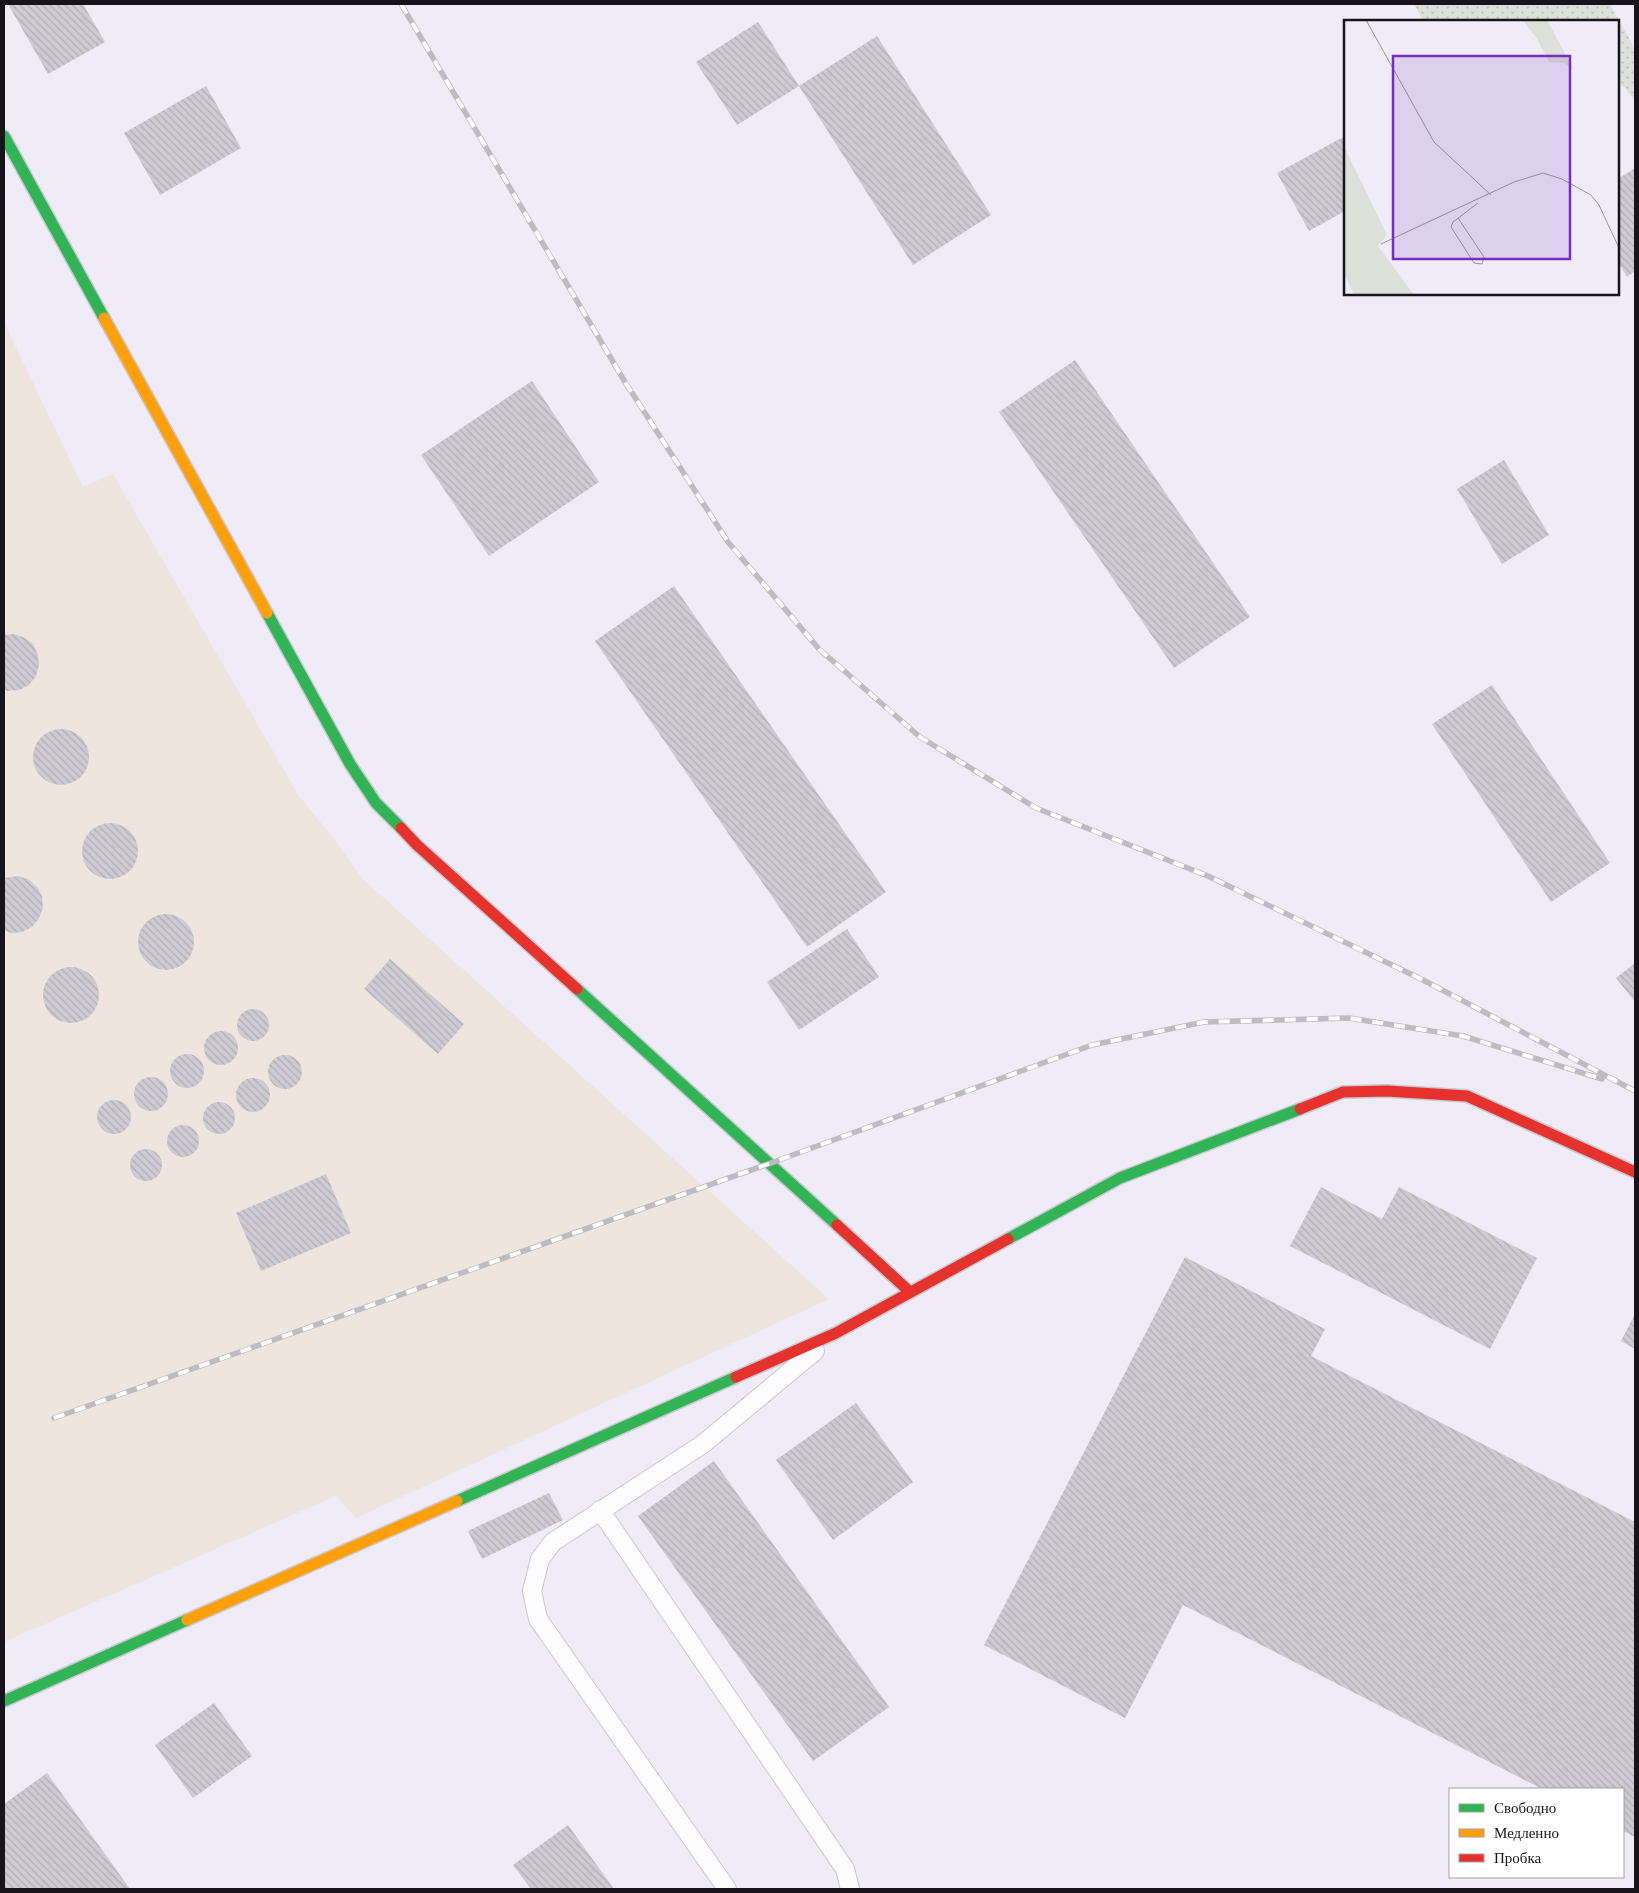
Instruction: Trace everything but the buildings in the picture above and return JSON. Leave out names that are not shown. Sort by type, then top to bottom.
[{"type":"street","points":[[4,136],[350,764],[376,803],[417,844],[771,1163],[910,1292]]},
{"type":"street","points":[[4,1702],[836,1333],[1120,1178],[1343,1092],[1387,1091],[1467,1096],[1635,1172]]},
{"type":"lane","points":[[727,1889],[538,1619],[532,1592],[540,1558],[553,1542],[703,1444],[836,1333]]},
{"type":"lane","points":[[600,1510],[845,1869],[850,1889]]},
{"type":"shaded area","points":[[1414,4],[1610,4],[1619,20],[1422,20]]},
{"type":"shaded area","points":[[1619,20],[1635,49],[1635,101],[1619,84]]},
{"type":"shaded area","points":[[4,322],[83,487],[113,474],[299,796],[335,840],[363,879],[829,1299],[356,1518],[336,1496],[4,1642]]},
{"type":"railway","points":[[401,4],[625,382],[728,542],[819,649],[920,737],[1036,808],[1208,876],[1423,980],[1635,1091]]},
{"type":"railway","points":[[54,1418],[771,1163],[1092,1045],[1204,1022],[1349,1018],[1463,1036],[1602,1079]]},
{"type":"traffic: fast","points":[[4,136],[104,318]]},
{"type":"traffic: fast","points":[[267,613],[350,764],[376,803],[401,828]]},
{"type":"traffic: fast","points":[[577,989],[837,1225]]},
{"type":"traffic: fast","points":[[1008,1239],[1120,1178],[1300,1109]]},
{"type":"traffic: fast","points":[[457,1501],[736,1377]]},
{"type":"traffic: fast","points":[[4,1701],[187,1620]]},
{"type":"traffic: slow","points":[[104,318],[267,613]]},
{"type":"traffic: slow","points":[[187,1620],[457,1501]]},
{"type":"traffic: jam","points":[[401,828],[417,845],[577,989]]},
{"type":"traffic: jam","points":[[1300,1109],[1343,1092],[1387,1091],[1467,1096],[1635,1172]]},
{"type":"traffic: jam","points":[[837,1225],[910,1292]]},
{"type":"traffic: jam","points":[[736,1377],[836,1333],[1008,1239]]}]
